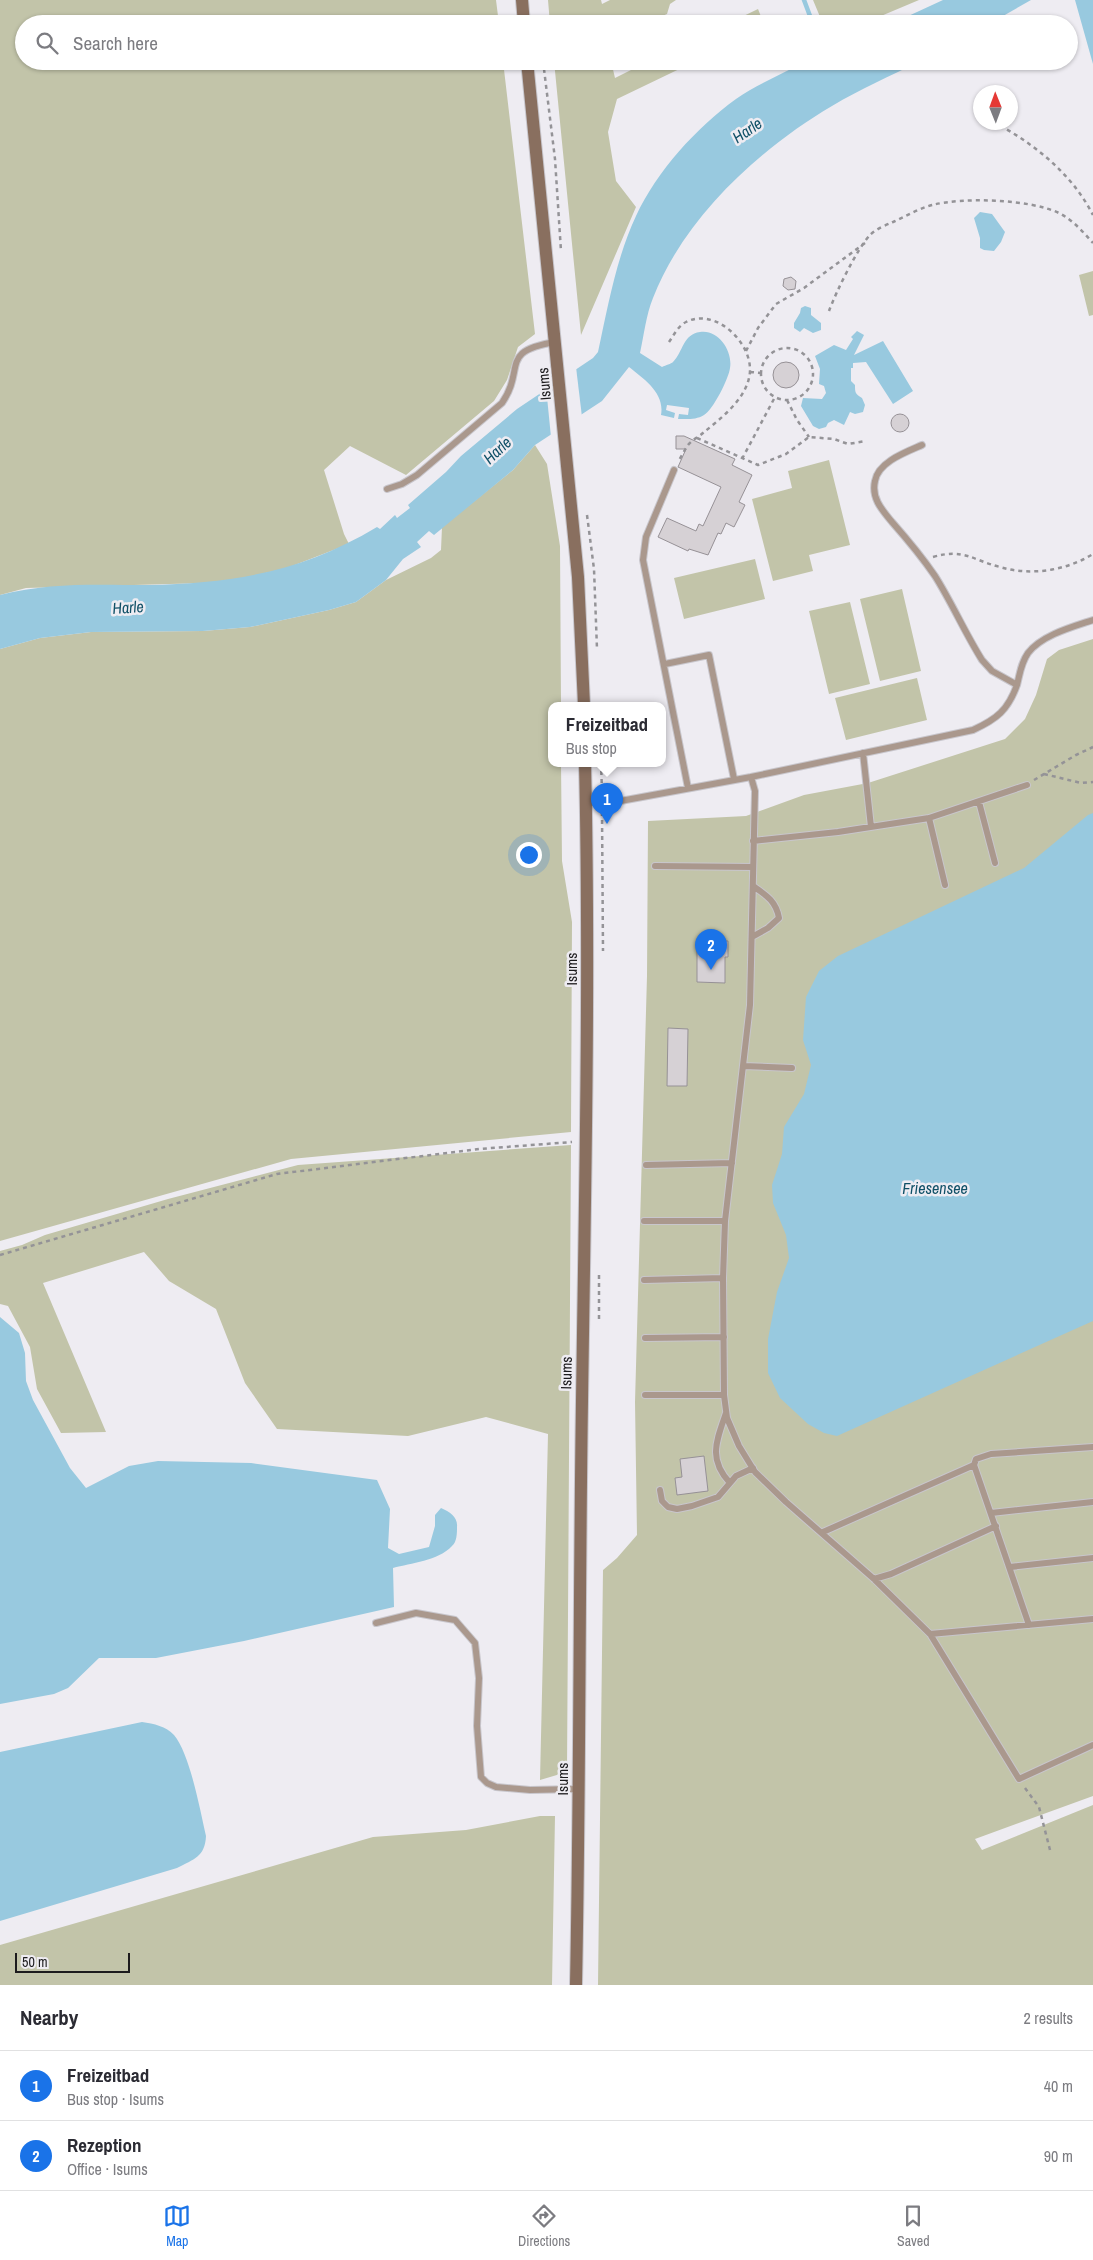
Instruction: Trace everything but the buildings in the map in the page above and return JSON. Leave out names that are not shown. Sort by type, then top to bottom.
[{"type":"main road","points":[[522,0],[523,15]]},
{"type":"main road","name":"Isums","points":[[528,70],[558,359],[578,577],[584,702]]},
{"type":"main road","name":"Isums","points":[[576,1985],[587,1143],[585,767]]},
{"type":"lane","points":[[387,489],[402,484],[416,475],[502,403],[507,396],[515,366],[520,355],[527,348],[556,342]]},
{"type":"lane","points":[[922,445],[904,453],[881,469],[876,476],[874,493],[884,514],[924,560],[935,576],[982,660],[992,671],[1017,685]]},
{"type":"lane","points":[[674,470],[643,548],[643,560],[688,788]]},
{"type":"lane","points":[[586,803],[615,802],[751,777],[980,727],[1000,716],[1010,702],[1017,685],[1021,665],[1029,652],[1039,642],[1093,620]]},
{"type":"lane","points":[[665,664],[709,655],[734,779]]},
{"type":"lane","points":[[862,753],[871,827]]},
{"type":"lane","points":[[751,777],[755,791],[750,1005],[725,1221],[723,1278],[724,1395],[726,1412],[739,1446],[753,1468],[786,1502],[823,1532],[930,1634],[1018,1779],[1093,1745]]},
{"type":"lane","points":[[753,841],[929,818],[1027,785]]},
{"type":"lane","points":[[979,802],[994,863]]},
{"type":"lane","points":[[929,818],[945,885]]},
{"type":"lane","points":[[655,866],[753,867]]},
{"type":"lane","points":[[752,886],[767,895],[776,906],[778,918],[768,928],[752,937]]},
{"type":"lane","points":[[743,1066],[792,1068]]},
{"type":"lane","points":[[646,1165],[732,1163]]},
{"type":"lane","points":[[644,1221],[725,1221]]},
{"type":"lane","points":[[644,1280],[723,1278]]},
{"type":"lane","points":[[646,1338],[724,1337]]},
{"type":"lane","points":[[645,1395],[724,1395]]},
{"type":"lane","points":[[726,1412],[716,1442],[715,1455],[718,1467],[730,1483]]},
{"type":"lane","points":[[1029,1625],[974,1465],[976,1459],[991,1454],[1093,1447]]},
{"type":"lane","points":[[823,1532],[974,1465]]},
{"type":"lane","points":[[660,1490],[662,1501],[668,1507],[677,1508],[708,1502],[718,1496],[736,1476],[753,1468]]},
{"type":"lane","points":[[991,1513],[1093,1502]]},
{"type":"lane","points":[[874,1579],[891,1574],[996,1526]]},
{"type":"lane","points":[[1010,1567],[1093,1558]]},
{"type":"lane","points":[[376,1623],[416,1613],[455,1620],[475,1643],[479,1678],[477,1726],[481,1777],[487,1783],[496,1787],[530,1790],[578,1789]]},
{"type":"lane","points":[[930,1634],[1093,1619]]},
{"type":"path","points":[[544,70],[555,159],[562,255]]},
{"type":"path","points":[[1007,130],[1056,166],[1080,193],[1093,215]]},
{"type":"path","points":[[829,311],[845,276],[870,234],[932,205],[1014,202],[1057,212],[1068,218],[1093,243]]},
{"type":"path","points":[[745,352],[758,328],[776,304],[804,288],[866,242]]},
{"type":"path","points":[[669,342],[686,322],[706,319],[725,326],[739,340],[745,352],[750,372],[749,379],[739,397],[726,415],[688,445],[674,470]]},
{"type":"path","points":[[782,348],[794,349],[804,354],[811,364],[813,375],[810,386],[802,395],[787,400],[775,397],[770,394],[763,384],[761,373],[764,362],[771,353],[782,348]]},
{"type":"path","points":[[750,372],[761,373]]},
{"type":"path","points":[[742,459],[775,397]]},
{"type":"path","points":[[787,400],[797,420],[809,436]]},
{"type":"path","points":[[697,438],[758,465],[786,454],[809,436],[834,439],[848,444],[866,441]]},
{"type":"path","points":[[924,560],[949,552],[1001,568],[1031,571],[1060,568],[1093,554]]},
{"type":"path","points":[[1027,785],[1076,755],[1093,747]]},
{"type":"path","points":[[1044,774],[1081,783],[1093,782]]},
{"type":"path","points":[[0,1255],[277,1174],[479,1149],[574,1142],[587,1143]]},
{"type":"path","points":[[1018,1779],[1039,1807],[1050,1850]]},
{"type":"green space","points":[[0,0],[496,0],[498,15],[15,15],[15,70],[504,70],[535,334],[518,347],[507,380],[494,401],[406,475],[350,446],[324,470],[344,534],[349,544],[287,568],[244,578],[206,583],[26,588],[0,595]]},
{"type":"green space","points":[[548,0],[601,0],[602,4],[610,0],[676,0],[670,4],[667,14],[665,15],[549,15]]},
{"type":"green space","points":[[813,0],[919,0],[883,15],[819,15]]},
{"type":"green space","points":[[758,9],[760,15],[746,15]]},
{"type":"green space","points":[[555,70],[613,70],[615,78],[631,70],[677,70],[617,99],[608,132],[616,181],[636,207],[581,335]]},
{"type":"green space","points":[[1093,271],[1093,315],[1089,316],[1079,275]]},
{"type":"green space","points":[[535,445],[547,464],[560,546],[561,702],[548,702],[548,767],[561,767],[562,861],[572,922],[571,1132],[291,1159],[0,1241],[0,649],[40,638],[91,632],[203,631],[250,627],[329,610],[356,602],[386,580],[431,558],[441,550],[442,527],[513,470]]},
{"type":"green space","points":[[829,460],[850,545],[809,555],[813,571],[773,581],[752,499],[792,488],[788,471]]},
{"type":"green space","points":[[755,559],[765,599],[684,619],[674,578]]},
{"type":"green space","points":[[902,589],[921,671],[880,681],[860,599]]},
{"type":"green space","points":[[850,602],[870,684],[829,694],[809,611]]},
{"type":"green space","points":[[1093,639],[1093,1796],[975,1839],[982,1850],[1093,1805],[1093,1985],[598,1985],[603,1570],[617,1558],[637,1535],[635,1402],[647,976],[648,821],[746,816],[804,795],[868,783],[1005,739],[1025,719],[1036,695],[1047,659],[1059,650]]},
{"type":"green space","points":[[917,678],[927,720],[846,740],[835,698]]},
{"type":"green space","points":[[571,1145],[567,1772],[540,1780],[548,1434],[486,1417],[408,1436],[277,1429],[245,1383],[216,1309],[169,1281],[144,1252],[43,1283],[106,1432],[61,1433],[37,1389],[30,1347],[8,1306],[0,1304],[0,1251],[22,1245],[45,1235],[168,1199],[298,1165]]},
{"type":"green space","points":[[540,1816],[555,1816],[552,1985],[0,1985],[0,1945],[373,1837],[466,1830]]},
{"type":"water","points":[[943,0],[1031,0],[1005,15],[910,15]]},
{"type":"water","points":[[1075,0],[1093,0],[1093,64],[1091,57]]},
{"type":"water","name":"Harle","points":[[789,70],[902,70],[843,100],[805,123],[751,165],[704,213],[684,240],[667,269],[653,298],[640,353],[662,367],[673,362],[687,340],[694,333],[707,332],[719,338],[727,349],[730,368],[720,393],[712,407],[704,415],[695,418],[678,419],[679,414],[688,415],[689,408],[667,405],[666,410],[675,413],[674,418],[661,415],[660,400],[657,393],[629,367],[602,401],[535,445],[513,470],[434,535],[429,531],[417,542],[421,547],[403,559],[386,580],[356,602],[329,610],[250,627],[203,631],[91,632],[40,638],[0,649],[0,595],[55,586],[179,584],[238,578],[294,565],[322,555],[377,527],[380,529],[395,515],[397,518],[410,508],[408,505],[446,472],[461,456],[517,409],[593,358],[598,352],[613,283],[623,249],[645,199],[666,167],[706,123],[736,99]]},
{"type":"water","points":[[980,212],[992,214],[1005,232],[1001,242],[994,251],[980,248],[980,238],[974,218]]},
{"type":"water","points":[[805,306],[811,308],[811,315],[821,323],[821,330],[813,333],[804,328],[800,332],[794,328],[794,323],[801,308]]},
{"type":"water","points":[[857,331],[864,335],[854,355],[883,341],[913,391],[893,404],[866,362],[853,363],[851,381],[855,385],[856,393],[862,398],[865,405],[863,412],[855,414],[850,412],[844,425],[834,420],[828,423],[826,427],[819,429],[813,426],[801,406],[803,398],[822,399],[826,393],[824,386],[819,384],[820,369],[815,356],[834,345],[846,350],[853,339],[851,337]]},
{"type":"water","name":"Friesensee","points":[[1093,813],[1093,1321],[837,1436],[824,1433],[808,1424],[780,1398],[768,1373],[768,1339],[777,1292],[789,1258],[786,1235],[773,1203],[772,1185],[782,1154],[784,1127],[804,1094],[811,1065],[803,1040],[806,997],[819,971],[838,956],[1024,868],[1088,815]]},
{"type":"water","points":[[0,1317],[19,1333],[25,1353],[26,1381],[33,1400],[70,1468],[86,1488],[129,1466],[158,1461],[251,1463],[377,1480],[390,1509],[388,1548],[399,1554],[429,1547],[435,1526],[435,1515],[441,1508],[450,1513],[456,1520],[457,1532],[455,1542],[446,1551],[432,1558],[393,1568],[394,1607],[244,1641],[156,1658],[99,1658],[68,1688],[54,1694],[0,1704]]},
{"type":"water","points":[[142,1722],[160,1726],[171,1732],[185,1755],[194,1783],[206,1836],[201,1853],[177,1868],[0,1921],[0,1752]]},
{"type":"pier","points":[[576,367],[582,417],[551,437],[546,387]]},
{"type":"waterway","points":[[804,0],[810,15]]},
{"type":"place","name":"Freizeitbad","points":[[607,824]]},
{"type":"place","name":"Rezeption","points":[[711,970]]}]
